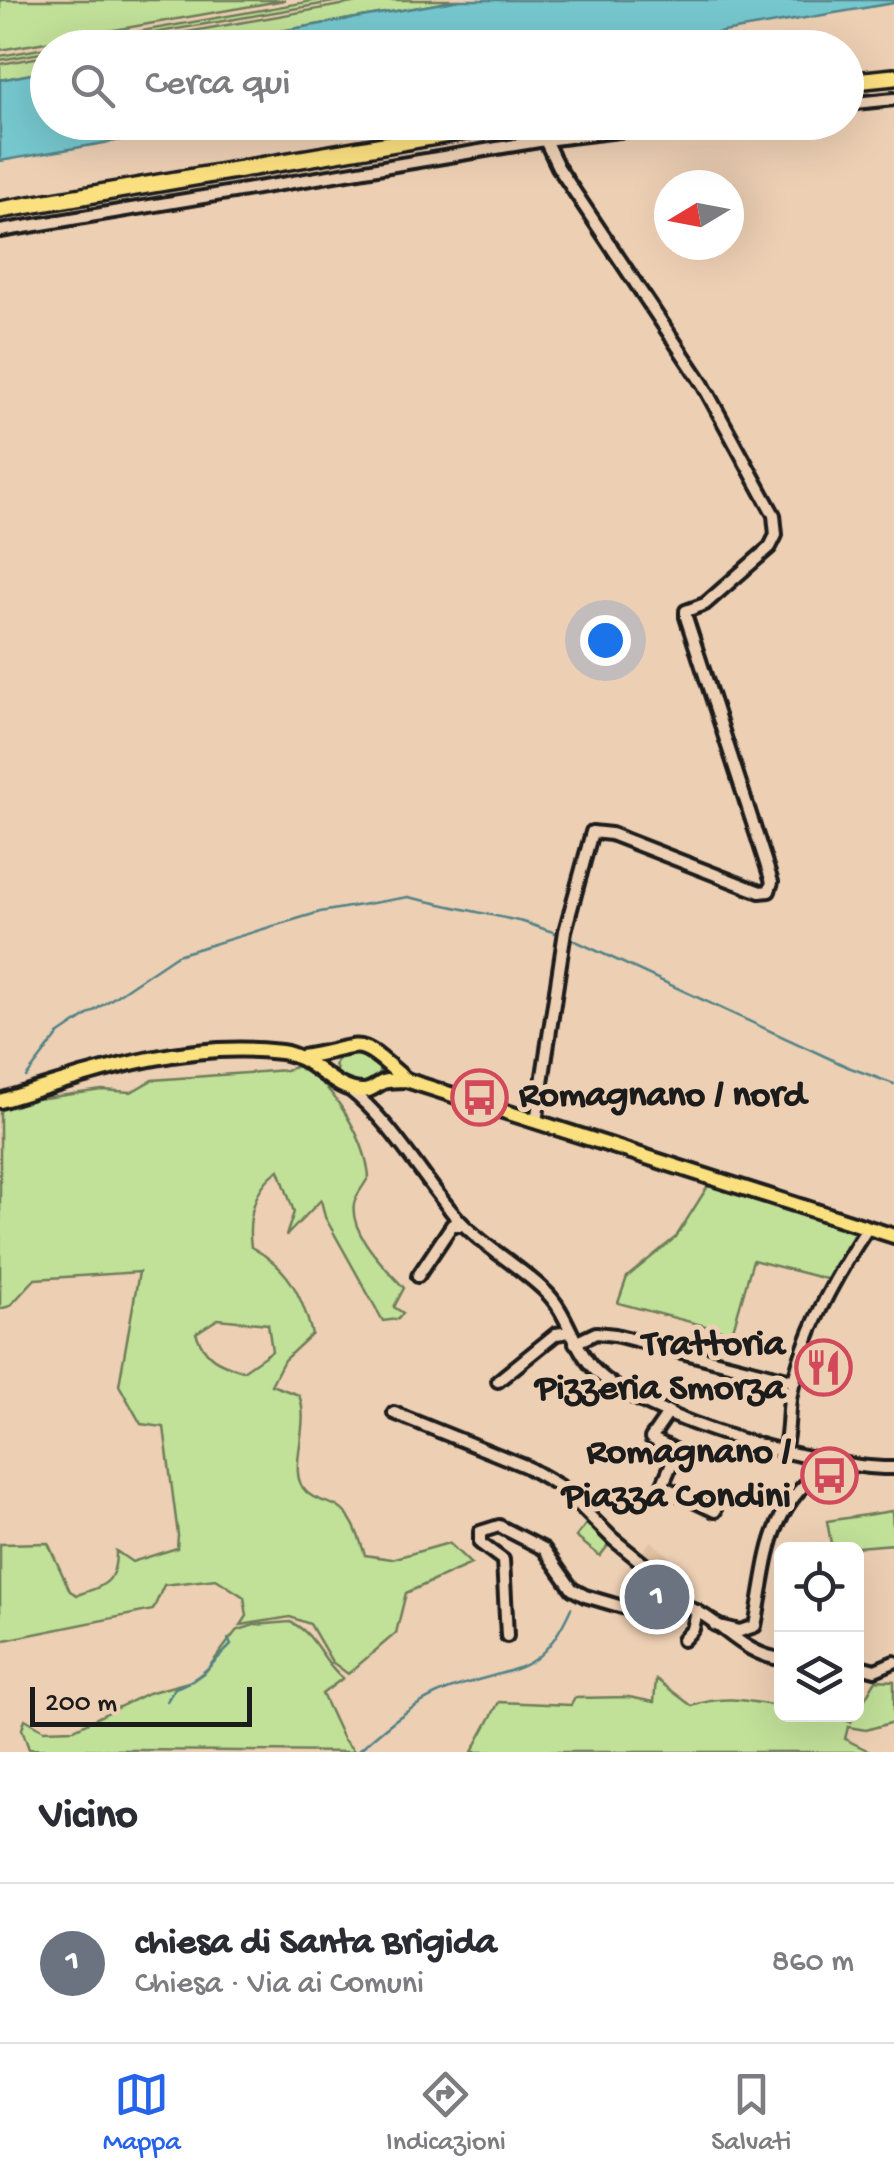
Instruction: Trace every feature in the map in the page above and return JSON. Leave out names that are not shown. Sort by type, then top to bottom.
[{"type":"highway","points":[[864,70],[894,66]]},
{"type":"highway","points":[[864,80],[894,77]]},
{"type":"highway","points":[[0,200],[351,140]]},
{"type":"highway","points":[[0,210],[413,140]]},
{"type":"main road","points":[[0,1101],[125,1063],[179,1054],[257,1051],[302,1057],[350,1045],[375,1050],[406,1080],[894,1236]]},
{"type":"main road","points":[[332,1077],[330,1064],[336,1049]]},
{"type":"main road","points":[[302,1057],[348,1089],[406,1080]]},
{"type":"main road","points":[[379,1085],[385,1062]]},
{"type":"street","points":[[864,102],[894,98]]},
{"type":"street","points":[[0,232],[545,140],[558,167],[702,383],[774,514],[776,534],[770,547],[705,604],[686,611],[772,882],[769,891],[592,832],[565,931],[536,1122]]},
{"type":"street","points":[[375,1112],[379,1085]]},
{"type":"street","points":[[348,1089],[375,1112],[463,1225],[550,1295],[573,1338],[607,1381],[717,1432],[829,1464],[888,1468]]},
{"type":"street","points":[[418,1276],[452,1225],[463,1225]]},
{"type":"street","points":[[784,1449],[795,1380],[824,1301],[867,1229]]},
{"type":"street","points":[[498,1381],[556,1334],[573,1338],[596,1333],[795,1380]]},
{"type":"street","points":[[669,1412],[651,1438],[677,1452],[662,1486],[715,1511]]},
{"type":"street","points":[[394,1413],[525,1466],[560,1486],[613,1540],[677,1591],[688,1608],[692,1629],[683,1640]]},
{"type":"street","points":[[715,1624],[740,1631],[755,1626],[762,1566],[793,1492],[829,1464]]},
{"type":"street","points":[[507,1636],[503,1560],[480,1543],[480,1532],[488,1527],[499,1526],[544,1549],[572,1589],[585,1596],[660,1618],[688,1608]]},
{"type":"street","points":[[688,1608],[746,1648],[774,1657]]},
{"type":"street","points":[[864,1667],[875,1670],[894,1662]]},
{"type":"shaded area","points":[[651,1541],[683,1569],[672,1584],[638,1557]]},
{"type":"green space","points":[[0,0],[285,0],[114,30],[30,30],[30,45],[0,50]]},
{"type":"green space","points":[[318,0],[345,0],[171,30],[148,30]]},
{"type":"green space","points":[[369,0],[460,0],[286,30],[198,30]]},
{"type":"green space","points":[[30,51],[30,55],[0,60],[0,56]]},
{"type":"green space","points":[[30,59],[30,74],[0,80],[0,64]]},
{"type":"green space","points":[[344,1051],[361,1052],[380,1064],[379,1079],[370,1086],[339,1078],[335,1064]]},
{"type":"green space","points":[[301,1065],[325,1086],[346,1114],[361,1145],[369,1176],[355,1201],[357,1227],[370,1250],[404,1288],[394,1307],[403,1313],[398,1319],[383,1321],[325,1217],[321,1200],[286,1236],[294,1212],[279,1170],[270,1177],[258,1194],[252,1215],[251,1247],[284,1273],[303,1306],[312,1334],[284,1360],[271,1385],[299,1395],[303,1419],[299,1479],[311,1495],[348,1516],[365,1555],[392,1559],[449,1543],[471,1564],[406,1593],[396,1633],[348,1674],[332,1662],[310,1624],[290,1617],[241,1625],[247,1616],[244,1597],[216,1579],[164,1585],[153,1610],[0,1641],[0,1544],[48,1543],[70,1591],[77,1595],[107,1581],[114,1570],[116,1551],[132,1562],[177,1548],[178,1535],[164,1427],[141,1424],[119,1385],[139,1272],[35,1279],[10,1306],[0,1309],[0,1104],[102,1090],[131,1092],[152,1080],[286,1070]],"holes":[[[218,1319],[268,1324],[272,1351],[243,1371],[213,1358],[196,1333]]]},
{"type":"green space","points":[[708,1186],[857,1230],[830,1280],[753,1260],[732,1333],[618,1303],[627,1277],[676,1237]]},
{"type":"green space","points":[[892,1511],[894,1544],[864,1546],[864,1542],[831,1542],[827,1521]]},
{"type":"green space","points":[[586,1524],[610,1543],[600,1556],[576,1537]]},
{"type":"green space","points":[[290,1622],[306,1633],[343,1678],[322,1694],[343,1739],[355,1752],[29,1749],[22,1729],[25,1719],[44,1730],[74,1729],[148,1693],[192,1681],[206,1671],[236,1631]]},
{"type":"green space","points":[[656,1679],[692,1706],[736,1700],[774,1706],[774,1722],[864,1722],[864,1700],[876,1680],[894,1681],[894,1722],[866,1730],[848,1727],[845,1739],[871,1752],[472,1752],[499,1702],[571,1705],[575,1698],[629,1697],[654,1702]]},
{"type":"water","points":[[460,0],[894,0],[735,30],[286,30]]},
{"type":"water","points":[[30,74],[30,140],[122,140],[0,161],[0,80]]},
{"type":"waterway","points":[[26,1077],[58,1035],[177,955],[320,912],[408,897],[523,922],[562,935]]},
{"type":"waterway","points":[[569,938],[848,1067],[894,1084]]},
{"type":"waterway","points":[[357,1752],[399,1717],[434,1695],[535,1659],[547,1648],[571,1608]]},
{"type":"waterway","points":[[167,1701],[175,1688],[199,1676],[231,1645],[228,1639]]},
{"type":"place","name":"Romagnano / nord","points":[[480,1097]]},
{"type":"place","name":"Trattoria Pizzeria Smorza","points":[[824,1368]]},
{"type":"place","name":"Romagnano / Piazza Condini","points":[[830,1476]]},
{"type":"place","name":"chiesa di Santa Brigida","points":[[657,1597]]}]
